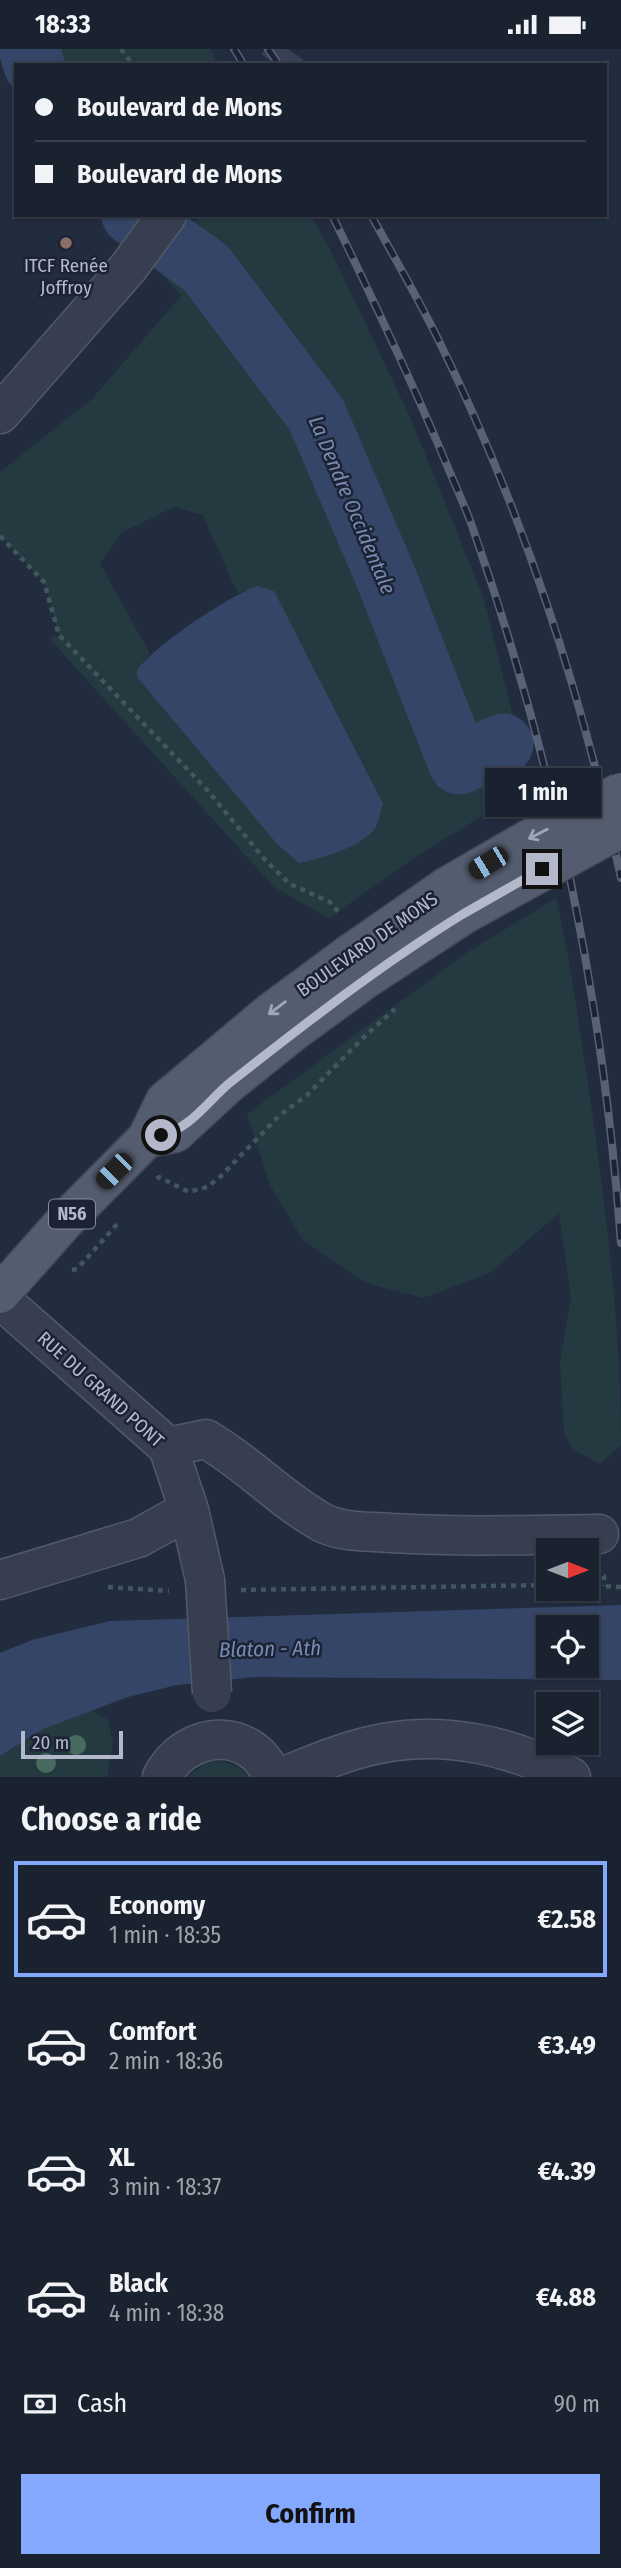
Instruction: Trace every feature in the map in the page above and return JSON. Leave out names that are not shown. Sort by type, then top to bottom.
[{"type":"main road","name":"BOULEVARD DE MONS","points":[[359,966],[446,887],[529,839],[621,792]]},
{"type":"main road","name":"BOULEVARD DE MONS","points":[[0,1294],[64,1222],[147,1138],[165,1101],[271,1012],[463,915],[621,828]]},
{"type":"street","points":[[0,414],[128,268],[166,217]]},
{"type":"street","name":"RUE DU GRAND PONT","points":[[0,1299],[168,1447],[220,1585],[212,1693],[213,1740]]},
{"type":"street","points":[[168,1447],[206,1439],[233,1454],[299,1507],[325,1523],[349,1531],[440,1535],[599,1534]]},
{"type":"street","points":[[0,1580],[138,1538],[190,1510]]},
{"type":"street","points":[[282,1777],[317,1763],[385,1743],[434,1738],[491,1744],[571,1777]]},
{"type":"street","points":[[162,1777],[168,1765],[180,1752],[213,1740],[232,1741],[249,1748],[264,1761],[274,1777]]},
{"type":"path","points":[[0,537],[44,582],[59,635],[208,791],[274,869],[290,884],[330,902],[341,915]]},
{"type":"path","points":[[150,1188],[159,1177],[189,1192],[207,1187],[395,1009]]},
{"type":"path","points":[[66,1272],[77,1269],[122,1218]]},
{"type":"path","points":[[599,1573],[604,1577],[604,1586]]},
{"type":"path","points":[[220,1585],[536,1585]]},
{"type":"path","points":[[599,1586],[621,1587]]},
{"type":"path","points":[[106,1587],[169,1591]]},
{"type":"green space","points":[[29,49],[210,49],[218,63],[33,63]]},
{"type":"green space","points":[[198,217],[311,217],[331,251],[410,417],[484,599],[530,786],[414,858],[329,918],[275,888],[49,638],[59,635],[44,582],[0,536],[0,472],[91,400],[181,296],[158,269]],"holes":[[[174,507],[203,515],[238,594],[257,586],[343,851],[299,863],[137,669],[150,654],[100,564],[121,533]]]},
{"type":"green space","points":[[556,898],[589,1091],[607,1223],[615,1312],[621,1445],[600,1464],[574,1450],[564,1433],[560,1361],[571,1298],[559,1213],[490,1273],[423,1298],[366,1283],[303,1240],[270,1185],[247,1114],[468,952]]},
{"type":"green space","points":[[91,1710],[108,1720],[113,1743],[107,1777],[0,1777],[0,1756],[10,1748],[43,1729]]},
{"type":"green space","points":[[218,1761],[236,1766],[250,1777],[187,1777],[206,1763]]},
{"type":"water","points":[[257,586],[274,591],[383,804],[376,827],[359,842],[339,852],[299,863],[278,845],[137,677],[137,669],[176,634]]},
{"type":"water","name":"Blaton - Ath","points":[[621,1605],[621,1680],[254,1677],[177,1685],[128,1697],[43,1729],[0,1756],[0,1653],[32,1640],[110,1621]]},
{"type":"waterway","name":"La Dendre Occidentale","points":[[29,49],[33,63]]},
{"type":"waterway","name":"La Dendre Occidentale","points":[[135,217],[206,268],[316,414],[385,575],[459,764],[503,744]]},
{"type":"tunnel","points":[[278,63],[288,49]]},
{"type":"railway","points":[[234,49],[243,63]]},
{"type":"railway","points":[[268,49],[278,63]]},
{"type":"railway","points":[[333,217],[402,362],[465,507],[527,701],[550,790],[587,970],[602,1061],[621,1243]]},
{"type":"railway","points":[[372,217],[439,341],[497,470],[523,537],[569,672],[621,878]]},
{"type":"place","name":"ITCF Renée Joffroy","points":[[66,243]]},
{"type":"route","points":[[161,1135],[175,1133],[227,1085],[367,978],[463,915],[542,869]]}]
